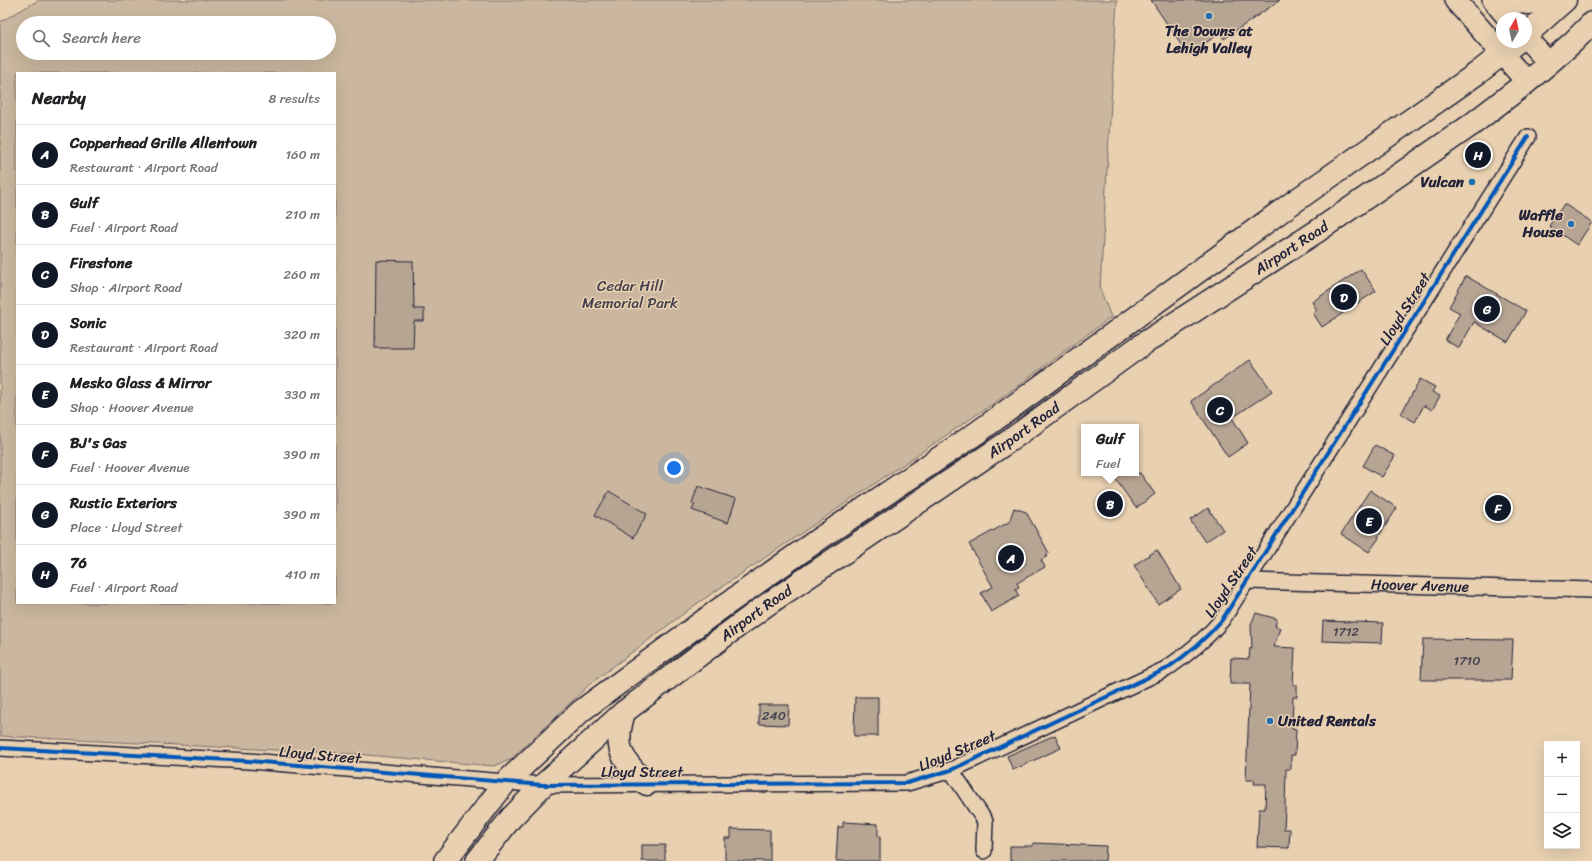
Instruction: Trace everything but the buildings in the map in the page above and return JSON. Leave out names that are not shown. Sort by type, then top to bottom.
[{"type":"main road","points":[[1506,0],[1528,3],[1550,0]]},
{"type":"main road","points":[[1532,30],[1565,0]]},
{"type":"main road","name":"Airport Road","points":[[477,861],[511,818],[543,785],[624,712],[765,606],[1002,445],[1140,346],[1339,216],[1471,125],[1527,82],[1592,24]]},
{"type":"main road","name":"Airport Road","points":[[445,861],[505,783],[581,711],[683,634],[819,539],[978,432],[1288,206],[1450,94],[1510,48]]},
{"type":"main road","points":[[624,712],[618,732],[618,744],[630,768],[647,784]]},
{"type":"street","points":[[1455,0],[1496,36]]},
{"type":"street","points":[[1493,0],[1503,12]]},
{"type":"street","points":[[1532,45],[1549,63]]},
{"type":"street","points":[[1510,48],[1527,82]]},
{"type":"street","name":"Lloyd Street","points":[[0,748],[249,761],[543,785],[907,783],[950,770],[1166,669],[1194,650],[1206,639],[1222,620],[1528,137]]},
{"type":"street","name":"Hoover Avenue","points":[[1247,581],[1592,590]]},
{"type":"street","points":[[950,770],[985,821],[984,850]]},
{"type":"green space","name":"Cedar Hill Memorial Park","points":[[39,0],[1117,0],[1100,289],[1111,317],[997,401],[695,605],[590,684],[510,760],[494,766],[355,754],[0,736],[0,22]]},
{"type":"cycle path","points":[[0,748],[249,761],[543,785],[907,783],[951,770],[1166,669],[1182,658],[1216,627],[1222,620],[1528,137]]},
{"type":"place","name":"The Downs at Lehigh Valley","points":[[1209,16]]},
{"type":"place","name":"76","points":[[1478,155]]},
{"type":"place","name":"Vulcan","points":[[1472,182]]},
{"type":"place","name":"Waffle House","points":[[1571,224]]},
{"type":"place","name":"Sonic","points":[[1344,297]]},
{"type":"place","name":"Rustic Exteriors","points":[[1487,309]]},
{"type":"place","name":"Firestone","points":[[1220,410]]},
{"type":"place","name":"Gulf","points":[[1110,504]]},
{"type":"place","name":"BJ's Gas","points":[[1498,508]]},
{"type":"place","name":"Mesko Glass & Mirror","points":[[1369,521]]},
{"type":"place","name":"Copperhead Grille Allentown","points":[[1011,558]]},
{"type":"place","name":"United Rentals","points":[[1270,721]]}]
